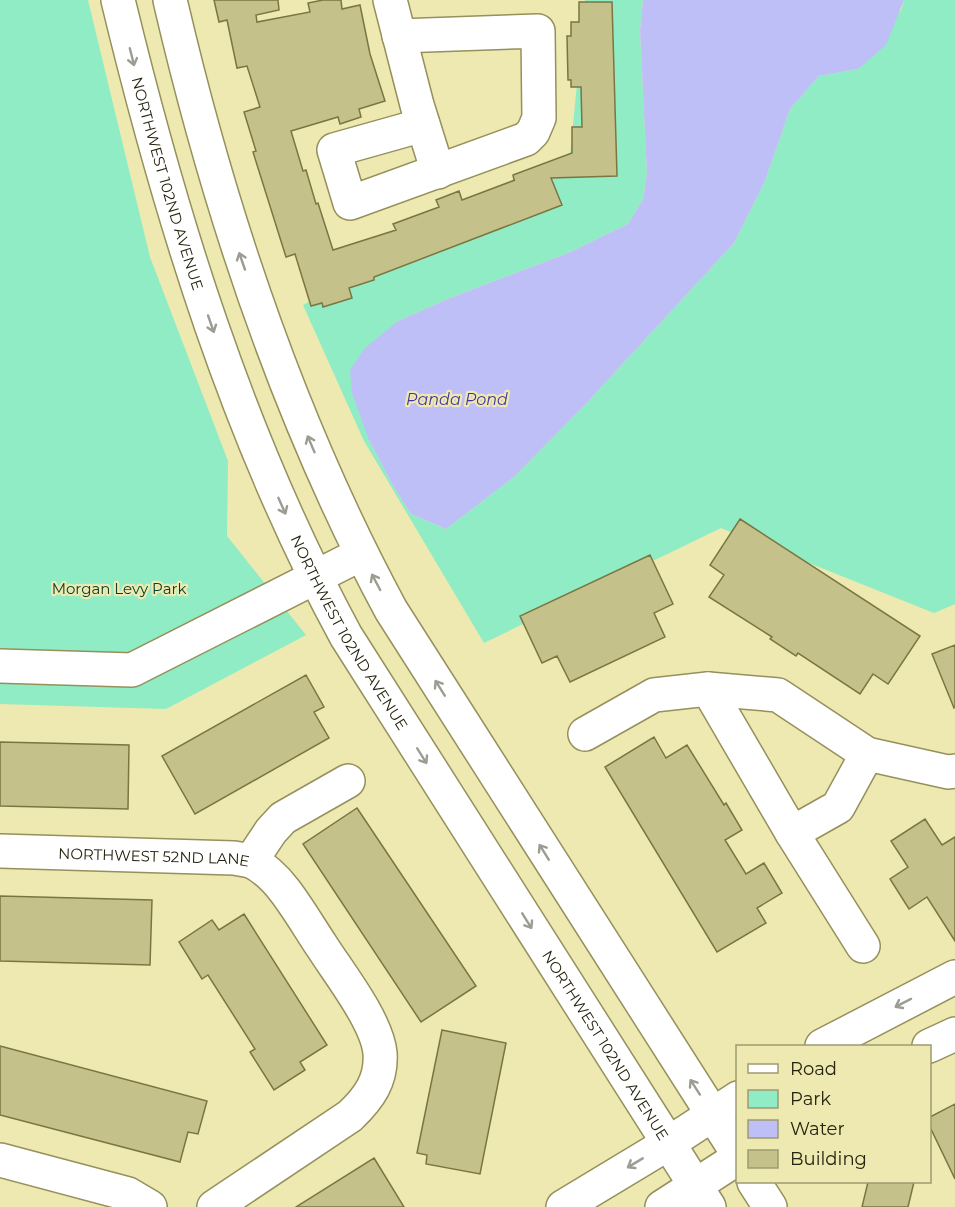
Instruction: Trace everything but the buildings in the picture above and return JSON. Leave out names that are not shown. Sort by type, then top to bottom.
[{"type":"street","name":"NORTHWEST 102ND AVENUE","points":[[118,0],[140,91],[190,265],[249,430],[314,577],[352,646],[702,1196]]},
{"type":"street","points":[[170,0],[206,143],[244,266],[312,447],[360,554],[391,610],[725,1106],[736,1148]]},
{"type":"street","points":[[390,0],[423,125],[438,172]]},
{"type":"street","points":[[399,36],[538,31],[538,118],[533,132],[526,139],[515,145],[350,203],[334,150],[423,125]]},
{"type":"street","points":[[0,666],[132,670],[360,554]]},
{"type":"street","points":[[708,689],[792,833],[863,946]]},
{"type":"street","points":[[585,734],[654,695],[708,689],[778,695],[867,754],[948,772],[955,771]]},
{"type":"street","points":[[792,833],[838,807],[867,754]]},
{"type":"street","name":"NORTHWEST 52ND LANE","points":[[0,851],[234,858],[251,861],[271,831],[283,818],[348,781]]},
{"type":"street","points":[[214,1207],[350,1116],[363,1104],[372,1091],[380,1064],[378,1040],[356,998],[285,891],[261,866],[251,861]]},
{"type":"street","points":[[826,1045],[955,977]]},
{"type":"street","points":[[931,1046],[955,1034]]},
{"type":"street","points":[[563,1207],[725,1106]]},
{"type":"street","points":[[662,1207],[702,1196],[736,1158]]},
{"type":"street","points":[[0,1160],[128,1194],[150,1207]]},
{"type":"street","points":[[755,1183],[770,1207]]},
{"type":"green space","name":"Morgan Levy Park","points":[[0,0],[88,0],[150,257],[228,461],[227,536],[306,635],[166,709],[0,704]]},
{"type":"green space","points":[[585,0],[643,0],[640,30],[647,174],[643,199],[628,224],[568,253],[450,298],[398,321],[369,440],[392,484],[411,514],[446,529],[514,477],[581,409],[734,243],[765,181],[790,109],[819,76],[858,69],[901,10],[904,0],[955,0],[955,604],[934,613],[721,528],[484,643],[364,441],[303,305],[569,167]]},
{"type":"water","name":"Panda Pond","points":[[643,0],[904,0],[886,45],[858,69],[819,76],[790,109],[765,181],[734,243],[581,409],[514,477],[446,529],[411,514],[392,484],[369,440],[352,393],[350,370],[365,348],[398,321],[450,298],[568,253],[628,224],[643,199],[647,174],[640,30]]}]
